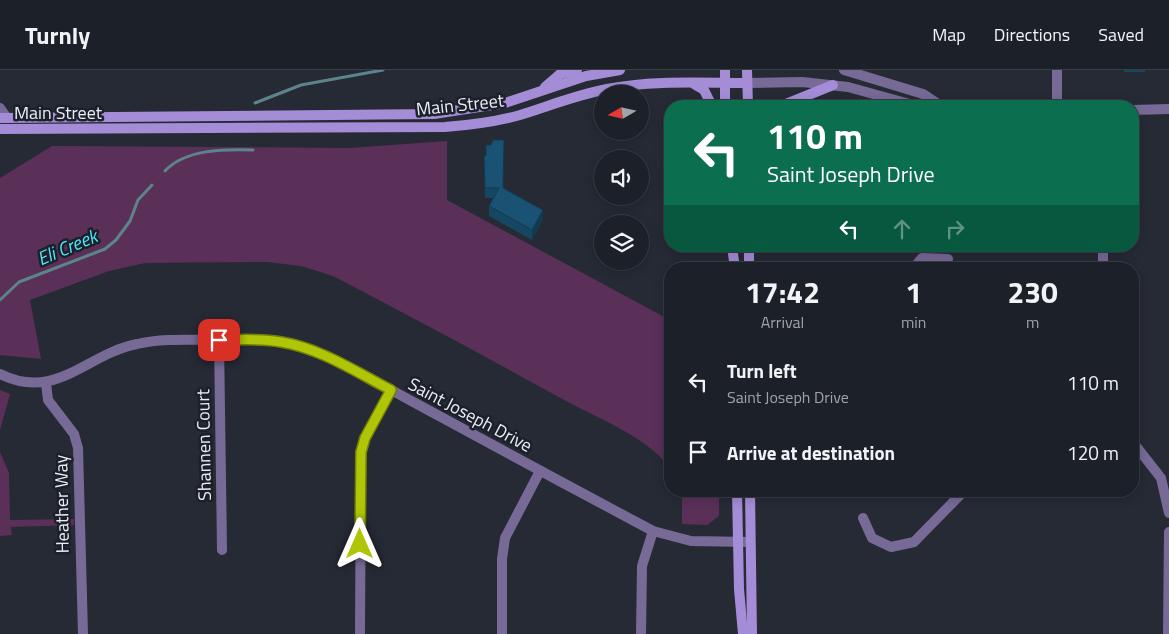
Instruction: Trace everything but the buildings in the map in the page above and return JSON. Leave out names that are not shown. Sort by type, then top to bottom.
[{"type":"main road","points":[[541,91],[560,74],[577,70]]},
{"type":"main road","name":"Main Street","points":[[4,118],[434,114],[505,103],[586,76],[620,70]]},
{"type":"main road","points":[[725,70],[725,100]]},
{"type":"main road","points":[[747,70],[748,100]]},
{"type":"main road","name":"Main Street","points":[[0,129],[444,127],[477,124],[519,115],[566,98],[608,88],[646,84],[747,83]]},
{"type":"main road","points":[[694,84],[704,90],[709,100]]},
{"type":"main road","points":[[796,100],[833,85]]},
{"type":"main road","points":[[737,497],[743,634]]},
{"type":"main road","points":[[750,497],[752,634]]},
{"type":"street","points":[[844,70],[922,94],[932,100]]},
{"type":"street","points":[[1057,70],[1057,100]]},
{"type":"street","name":"Main Street","points":[[747,83],[802,82],[833,85],[848,87],[895,100]]},
{"type":"street","points":[[0,108],[4,118]]},
{"type":"street","points":[[1139,110],[1169,109]]},
{"type":"street","points":[[919,262],[922,258],[948,258]]},
{"type":"street","name":"Saint Joseph Drive","points":[[0,374],[21,382],[46,383],[71,374],[109,352],[155,340],[266,340],[298,345],[317,352],[391,390],[653,531],[692,541],[750,542]]},
{"type":"street","name":"Shannen Court","points":[[219,340],[222,550]]},
{"type":"street","name":"Heather Way","points":[[46,383],[48,400],[74,434],[78,448],[83,634]]},
{"type":"street","points":[[360,634],[361,452],[365,438],[391,390]]},
{"type":"street","points":[[1139,450],[1161,478],[1169,513]]},
{"type":"street","points":[[502,634],[502,559],[505,538],[540,471]]},
{"type":"street","points":[[862,518],[872,538],[891,547],[914,542],[958,497]]},
{"type":"street","points":[[641,634],[642,566],[653,531]]},
{"type":"street","points":[[1168,634],[1169,532]]},
{"type":"shaded area","points":[[447,141],[447,200],[664,317],[664,461],[649,447],[623,430],[333,276],[301,266],[267,262],[145,263],[109,271],[30,300],[41,359],[0,355],[0,178],[52,146],[350,148]]},
{"type":"shaded area","points":[[0,390],[10,394],[0,430]]},
{"type":"shaded area","points":[[0,452],[9,473],[10,520],[74,519],[74,525],[11,527],[12,535],[0,536]]},
{"type":"shaded area","points":[[682,497],[719,497],[719,516],[707,525],[682,524]]},
{"type":"waterway","name":"Eli Creek","points":[[255,103],[301,85],[383,70]]},
{"type":"waterway","name":"Eli Creek","points":[[165,171],[183,158],[194,154],[218,150],[253,150]]},
{"type":"waterway","name":"Eli Creek","points":[[0,300],[19,282],[105,249],[116,240],[130,221],[138,200],[152,185]]},
{"type":"route","points":[[219,340],[266,340],[298,345],[317,352],[391,390],[365,438],[361,452],[360,544]]}]
